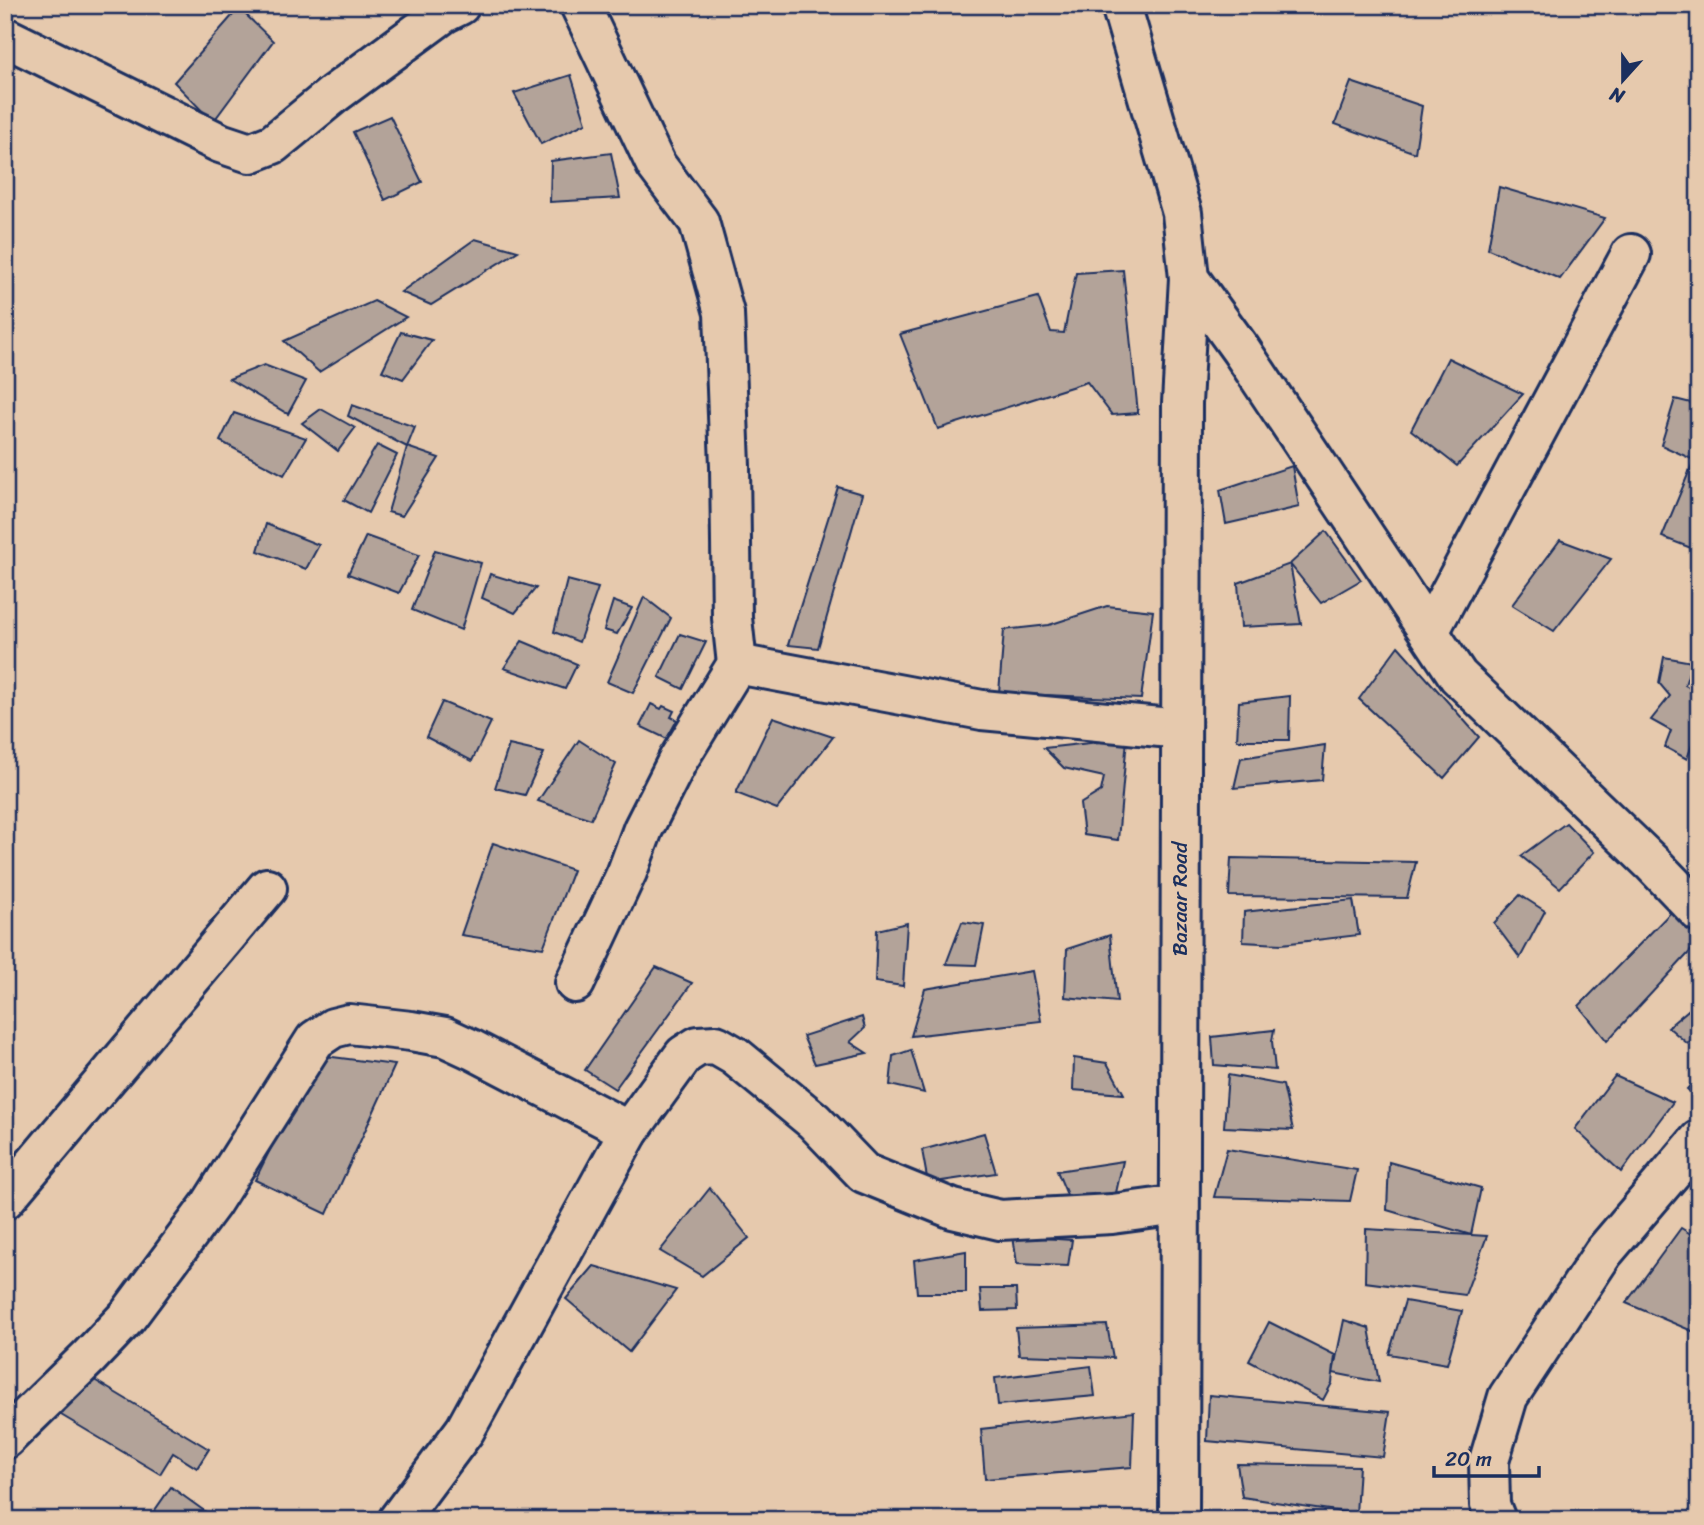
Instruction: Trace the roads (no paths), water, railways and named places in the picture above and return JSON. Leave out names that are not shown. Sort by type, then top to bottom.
[{"type":"street","points":[[5,37],[220,143],[250,153],[273,144],[345,86],[444,13],[460,5]]},
{"type":"street","points":[[575,983],[627,872],[643,829],[678,760],[737,664],[732,618],[724,313],[699,222],[656,164],[580,5]]},
{"type":"street","name":"Bazaar Road","points":[[1121,5],[1182,213],[1189,278],[1182,403],[1179,1520]]},
{"type":"street","points":[[1429,632],[1631,254]]},
{"type":"street","points":[[1189,278],[1241,350],[1458,676],[1653,864],[1699,912]]},
{"type":"street","points":[[737,664],[982,710],[1181,729]]},
{"type":"street","points":[[5,1199],[267,888]]},
{"type":"street","points":[[5,1439],[127,1317],[211,1204],[315,1040],[333,1028],[349,1024],[445,1037],[629,1131]]},
{"type":"street","points":[[398,1520],[465,1430],[629,1131],[684,1055],[698,1046],[716,1045],[736,1055],[814,1121],[864,1173],[953,1209],[1000,1220],[1112,1214],[1179,1205]]},
{"type":"street","points":[[1496,1520],[1490,1505],[1489,1461],[1508,1397],[1603,1253],[1699,1140]]}]
